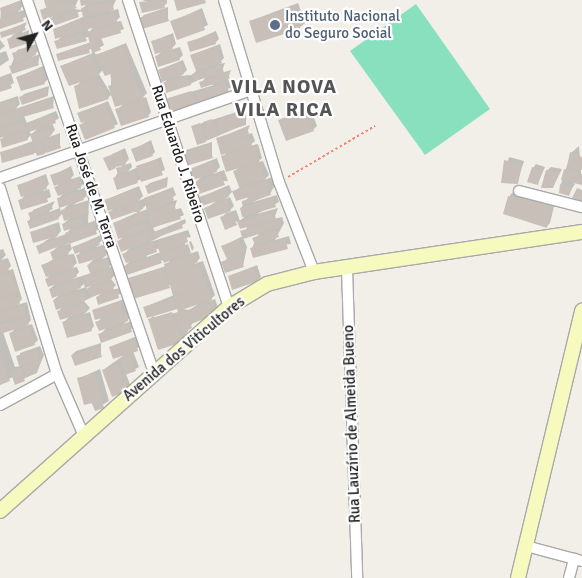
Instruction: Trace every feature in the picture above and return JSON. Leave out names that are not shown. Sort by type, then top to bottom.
[{"type":"main road","name":"Avenida dos Viticultores","points":[[0,511],[229,307],[267,284],[314,272],[347,270],[582,232]]},
{"type":"main road","points":[[518,578],[582,311]]},
{"type":"street","name":"Rua José de M. Terra","points":[[27,0],[154,373]]},
{"type":"street","name":"Rua Eduardo J. Ribeiro","points":[[128,0],[229,307]]},
{"type":"street","points":[[224,0],[279,182],[314,272]]},
{"type":"street","points":[[0,178],[252,90]]},
{"type":"street","points":[[0,188],[57,374],[84,436]]},
{"type":"street","points":[[519,191],[582,207]]},
{"type":"street","name":"Rua Lauzírio de Almeida Bueno","points":[[347,270],[357,578]]},
{"type":"street","points":[[0,405],[57,374]]},
{"type":"street","points":[[526,546],[578,560],[570,578]]},
{"type":"path","points":[[279,182],[375,126]]},
{"type":"green space","points":[[416,4],[490,109],[425,155],[350,51]]},
{"type":"building","points":[[44,0],[65,0],[46,7]]},
{"type":"building","points":[[69,0],[77,8],[43,20],[40,10]]},
{"type":"building","points":[[80,0],[105,0],[105,1],[81,6]]},
{"type":"building","points":[[163,0],[165,8],[142,13],[139,2]]},
{"type":"building","points":[[174,0],[205,0],[206,3],[177,11]]},
{"type":"building","points":[[112,1],[114,10],[83,17],[81,8]]},
{"type":"building","points":[[17,2],[21,10],[2,17],[0,8]]},
{"type":"building","name":"Instituto Nacional do Seguro Social","points":[[293,8],[300,29],[256,43],[249,21]]},
{"type":"building","points":[[77,10],[79,17],[50,27],[48,20]]},
{"type":"building","points":[[165,10],[169,21],[142,29],[139,18]]},
{"type":"building","points":[[199,11],[205,30],[177,40],[170,21]]},
{"type":"building","points":[[115,12],[117,22],[85,30],[83,20]]},
{"type":"building","points":[[21,13],[24,21],[0,29],[0,19]]},
{"type":"building","points":[[81,21],[83,31],[55,39],[53,29]]},
{"type":"building","points":[[118,23],[121,33],[97,40],[101,50],[92,53],[87,32]]},
{"type":"building","points":[[24,25],[26,30],[1,38],[0,32]]},
{"type":"building","points":[[26,33],[29,43],[10,49],[7,39]]},
{"type":"building","points":[[84,33],[87,41],[57,49],[54,41]]},
{"type":"building","points":[[213,34],[216,44],[190,52],[187,42]]},
{"type":"building","points":[[169,36],[173,49],[155,54],[151,41]]},
{"type":"building","points":[[88,45],[90,53],[58,61],[56,54]]},
{"type":"building","points":[[33,46],[36,55],[15,62],[12,53]]},
{"type":"building","points":[[123,46],[134,77],[113,84],[110,75],[116,72],[105,76],[94,55]]},
{"type":"building","points":[[216,46],[222,63],[196,71],[190,55]]},
{"type":"building","points":[[177,49],[180,60],[158,67],[155,56]]},
{"type":"building","points":[[91,55],[99,76],[69,86],[60,66]]},
{"type":"building","points":[[36,57],[39,65],[12,74],[9,66]]},
{"type":"building","points":[[180,62],[184,74],[162,82],[158,70]]},
{"type":"building","points":[[222,65],[224,73],[194,81],[192,74]]},
{"type":"building","points":[[40,69],[45,84],[21,91],[16,77]]},
{"type":"building","points":[[228,73],[230,79],[201,88],[199,82]]},
{"type":"building","points":[[188,75],[191,85],[166,93],[162,83]]},
{"type":"building","points":[[7,76],[12,88],[0,92],[0,78]]},
{"type":"building","points":[[96,78],[109,99],[79,109],[74,86]]},
{"type":"building","points":[[133,78],[144,98],[115,107],[108,86]]},
{"type":"building","points":[[225,82],[229,92],[198,104],[194,94]]},
{"type":"building","points":[[46,88],[48,96],[22,105],[19,97]]},
{"type":"building","points":[[191,91],[196,106],[170,114],[165,99]]},
{"type":"building","points":[[14,99],[17,108],[0,114],[0,103]]},
{"type":"building","points":[[51,99],[54,108],[23,117],[20,108]]},
{"type":"building","points":[[143,100],[149,117],[121,126],[115,109]]},
{"type":"building","points":[[104,103],[108,113],[81,123],[77,113]]},
{"type":"building","points":[[18,109],[22,119],[0,127],[0,115]]},
{"type":"building","points":[[306,110],[314,131],[286,141],[278,120]]},
{"type":"building","points":[[242,112],[246,125],[220,133],[216,120]]},
{"type":"building","points":[[109,113],[115,128],[85,140],[79,125]]},
{"type":"building","points":[[53,114],[56,123],[29,132],[26,123]]},
{"type":"building","points":[[212,119],[218,136],[208,139],[203,122]]},
{"type":"building","points":[[22,121],[25,130],[0,138],[0,128]]},
{"type":"building","points":[[200,123],[206,142],[197,145],[191,126]]},
{"type":"building","points":[[49,127],[52,135],[35,142],[41,140],[45,154],[37,156],[30,134]]},
{"type":"building","points":[[247,128],[249,134],[218,145],[216,138]]},
{"type":"building","points":[[25,132],[28,140],[2,148],[0,139]]},
{"type":"building","points":[[57,135],[61,148],[46,153],[42,140]]},
{"type":"building","points":[[249,136],[252,146],[221,155],[218,145]]},
{"type":"building","points":[[31,143],[34,154],[2,163],[0,152]]},
{"type":"building","points":[[148,143],[153,156],[136,162],[131,149]]},
{"type":"building","points":[[209,145],[213,158],[186,166],[181,153]]},
{"type":"building","points":[[255,146],[259,162],[226,172],[221,156]]},
{"type":"building","points":[[121,151],[126,164],[117,167],[112,154]]},
{"type":"building","points":[[570,152],[582,157],[582,170],[567,167]]},
{"type":"building","points":[[111,155],[116,168],[109,171],[103,158]]},
{"type":"building","points":[[157,159],[163,175],[141,182],[136,166]]},
{"type":"building","points":[[504,160],[522,164],[518,184],[501,183]]},
{"type":"building","points":[[213,161],[217,172],[193,180],[189,169]]},
{"type":"building","points":[[259,163],[266,179],[239,187],[233,171]]},
{"type":"building","points":[[127,165],[129,171],[118,175],[116,168]]},
{"type":"building","points":[[532,167],[542,171],[538,185],[527,182]]},
{"type":"building","points":[[68,169],[72,180],[54,186],[50,175]]},
{"type":"building","points":[[564,169],[582,174],[582,185],[561,180]]},
{"type":"building","points":[[546,170],[559,172],[553,188],[541,188]]},
{"type":"building","points":[[134,171],[138,183],[117,190],[113,178]]},
{"type":"building","points":[[220,173],[225,185],[199,194],[195,182]]},
{"type":"building","points":[[43,177],[47,189],[21,197],[17,185]]},
{"type":"building","points":[[78,179],[81,188],[58,196],[54,187]]},
{"type":"building","points":[[165,179],[167,187],[148,194],[145,186]]},
{"type":"building","points":[[268,180],[272,190],[236,201],[232,191]]},
{"type":"building","points":[[560,184],[572,188],[569,196],[559,193]]},
{"type":"building","points":[[226,188],[229,197],[202,206],[199,197]]},
{"type":"building","points":[[577,188],[582,190],[582,201],[572,198]]},
{"type":"building","points":[[136,189],[140,200],[108,211],[104,200]]},
{"type":"building","points":[[170,189],[174,200],[148,212],[174,203],[176,210],[158,217],[177,211],[181,219],[151,228],[144,198]]},
{"type":"building","points":[[81,191],[84,200],[59,208],[57,198]]},
{"type":"building","points":[[45,192],[48,202],[21,210],[18,200]]},
{"type":"building","points":[[270,192],[271,195],[242,205],[242,201]]},
{"type":"building","points":[[508,196],[552,205],[547,228],[503,214]]},
{"type":"building","points":[[273,198],[276,207],[242,217],[240,208]]},
{"type":"building","points":[[227,199],[231,211],[208,219],[204,208]]},
{"type":"building","points":[[140,201],[143,209],[111,220],[108,212]]},
{"type":"building","points":[[85,203],[89,213],[64,221],[61,210]]},
{"type":"building","points":[[51,204],[53,209],[30,218],[28,213]]},
{"type":"building","points":[[56,211],[59,219],[30,229],[27,221]]},
{"type":"building","points":[[145,211],[148,220],[116,232],[113,223]]},
{"type":"building","points":[[274,211],[276,219],[240,229],[237,221]]},
{"type":"building","points":[[233,213],[237,225],[225,230],[220,217]]},
{"type":"building","points":[[82,218],[84,225],[64,231],[62,224]]},
{"type":"building","points":[[278,219],[281,227],[243,239],[240,231]]},
{"type":"building","points":[[93,222],[97,234],[69,244],[65,233]]},
{"type":"building","points":[[181,222],[183,228],[155,238],[153,232]]},
{"type":"building","points":[[147,223],[149,229],[118,239],[116,232]]},
{"type":"building","points":[[55,225],[58,236],[33,243],[30,232]]},
{"type":"building","points":[[149,230],[153,240],[121,252],[117,241]]},
{"type":"building","points":[[276,230],[279,237],[255,245],[252,238]]},
{"type":"building","points":[[185,233],[188,242],[160,253],[156,243]]},
{"type":"building","points":[[63,236],[65,244],[39,254],[36,246]]},
{"type":"building","points":[[97,238],[100,245],[75,254],[72,247]]},
{"type":"building","points":[[239,239],[244,252],[227,259],[221,246]]},
{"type":"building","points":[[285,239],[288,249],[253,258],[250,248]]},
{"type":"building","points":[[153,242],[157,252],[126,263],[122,254]]},
{"type":"building","points":[[188,244],[191,253],[164,263],[160,254]]},
{"type":"building","points":[[66,246],[69,254],[53,260],[50,252]]},
{"type":"building","points":[[103,247],[106,256],[79,264],[76,255]]},
{"type":"building","points":[[194,253],[198,262],[175,272],[199,264],[203,276],[189,281],[204,276],[212,300],[178,311],[173,297],[198,289],[173,296],[164,264]]},
{"type":"building","points":[[159,254],[162,263],[127,275],[124,266]]},
{"type":"building","points":[[70,255],[74,267],[46,277],[41,265]]},
{"type":"building","points":[[240,255],[244,267],[225,273],[221,262]]},
{"type":"building","points":[[107,259],[110,267],[90,273],[87,265]]},
{"type":"building","points":[[5,260],[9,271],[0,274],[0,262]]},
{"type":"building","points":[[254,267],[259,281],[232,290],[228,276]]},
{"type":"building","points":[[164,268],[170,288],[133,299],[128,278]]},
{"type":"building","points":[[74,269],[77,277],[48,287],[45,279]]},
{"type":"building","points":[[109,269],[112,279],[85,288],[82,277]]},
{"type":"building","points":[[9,272],[19,292],[0,299],[0,275]]},
{"type":"building","points":[[77,279],[81,288],[52,298],[49,289]]},
{"type":"building","points":[[111,281],[114,290],[90,297],[87,288]]},
{"type":"building","points":[[83,290],[86,300],[56,310],[53,300]]},
{"type":"building","points":[[117,290],[119,298],[98,305],[96,297]]},
{"type":"building","points":[[16,294],[20,304],[0,311],[0,300]]},
{"type":"building","points":[[173,297],[176,309],[147,318],[143,307]]},
{"type":"building","points":[[120,301],[123,312],[95,320],[92,310]]},
{"type":"building","points":[[212,301],[217,314],[191,324],[186,311]]},
{"type":"building","points":[[84,303],[87,312],[60,320],[57,311]]},
{"type":"building","points":[[23,305],[26,315],[0,323],[0,312]]},
{"type":"building","points":[[185,310],[192,328],[182,333],[174,314]]},
{"type":"building","points":[[125,312],[128,321],[99,331],[95,322]]},
{"type":"building","points":[[172,312],[183,342],[158,350],[148,319]]},
{"type":"building","points":[[87,315],[92,331],[67,338],[62,322]]},
{"type":"building","points":[[26,316],[29,325],[0,334],[0,325]]},
{"type":"building","points":[[129,323],[132,332],[101,343],[98,334]]},
{"type":"building","points":[[29,326],[35,345],[15,352],[9,333]]},
{"type":"building","points":[[134,338],[138,351],[113,359],[109,347]]},
{"type":"building","points":[[98,346],[102,357],[75,366],[71,355]]},
{"type":"building","points":[[37,349],[40,359],[19,366],[16,356]]},
{"type":"building","points":[[0,353],[10,381],[0,385]]},
{"type":"building","points":[[130,355],[136,371],[125,375],[119,359]]},
{"type":"building","points":[[41,359],[37,373],[27,377],[22,367]]},
{"type":"building","points":[[117,364],[128,391],[112,397],[102,370]]},
{"type":"building","points":[[20,367],[25,381],[15,385],[10,371]]},
{"type":"building","points":[[95,373],[104,408],[95,411],[92,403],[84,405],[77,378]]},
{"type":"place","name":"Instituto Nacional do Seguro Social","points":[[275,25]]},
{"type":"district","name":"VILA NOVA VILA RICA","points":[[284,98]]}]
